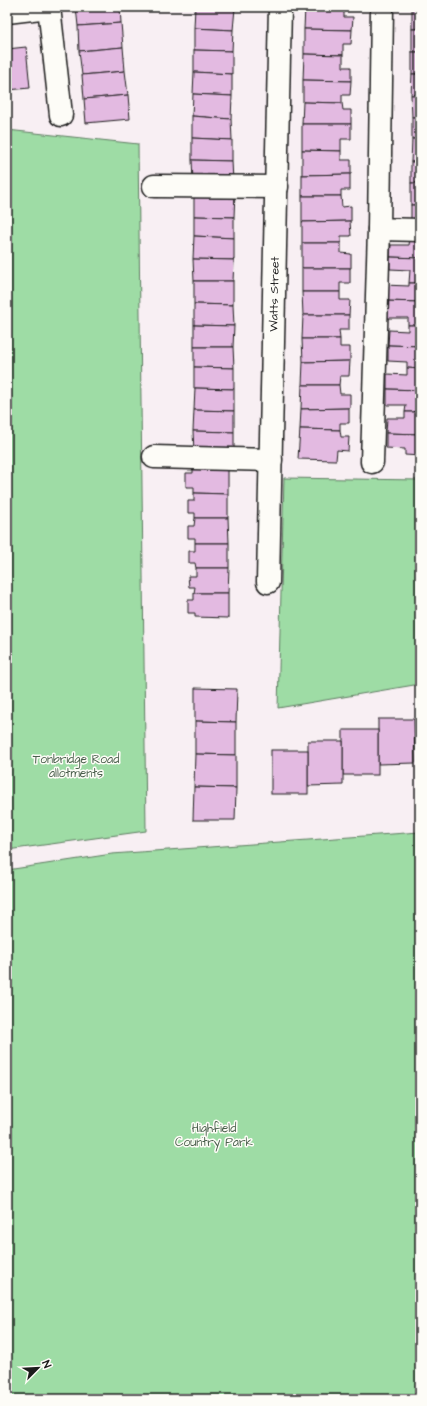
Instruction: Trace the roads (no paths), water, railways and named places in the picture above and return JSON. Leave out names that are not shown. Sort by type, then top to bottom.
[{"type":"street","points":[[7,12],[49,7],[61,115]]},
{"type":"street","name":"Watts Street","points":[[268,582],[280,7]]},
{"type":"street","points":[[372,462],[379,229],[382,7]]},
{"type":"street","points":[[154,186],[277,187]]},
{"type":"street","points":[[379,229],[420,230]]},
{"type":"street","points":[[154,457],[270,460]]},
{"type":"park label","name":"Tonbridge Road allotments","points":[[76,766]]},
{"type":"park label","name":"Highfield Country Park","points":[[214,1135]]}]
